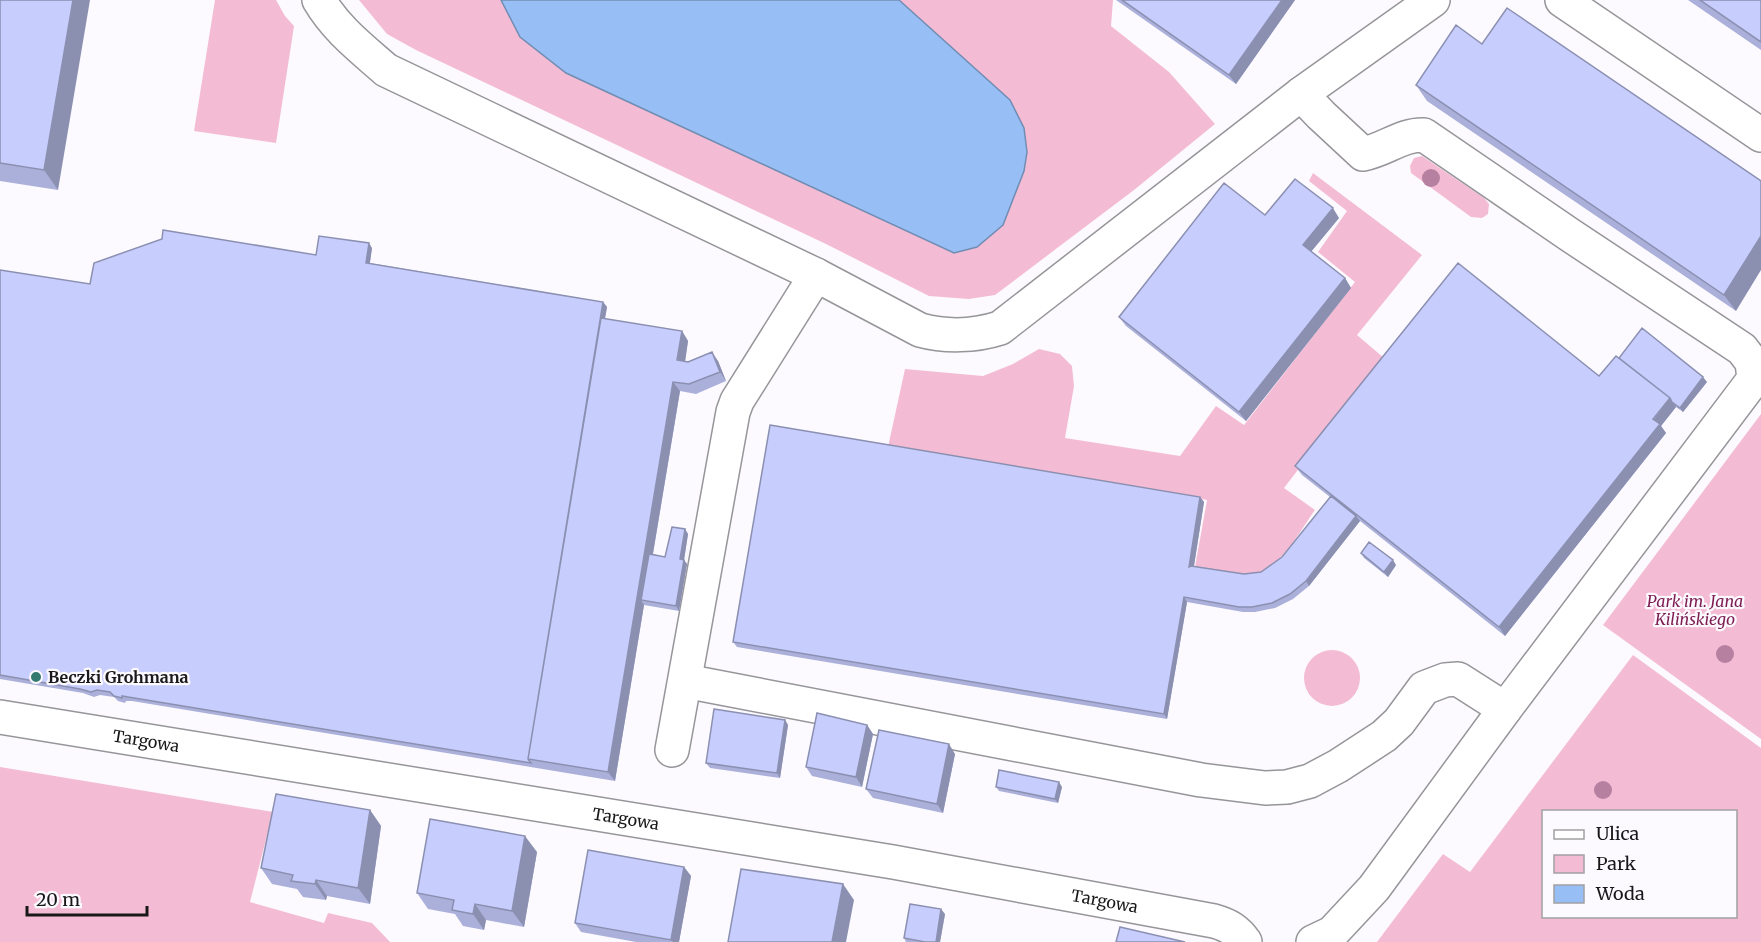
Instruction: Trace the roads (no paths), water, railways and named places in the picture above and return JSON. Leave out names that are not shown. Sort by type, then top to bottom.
[{"type":"street","points":[[319,0],[343,33],[386,69],[816,275],[920,330],[937,334],[982,334],[1000,328],[1301,94],[1433,0]]},
{"type":"street","points":[[1562,0],[1761,135]]},
{"type":"street","points":[[1301,94],[1363,154],[1383,148],[1412,134],[1424,135],[1742,349],[1752,362],[1754,379],[1505,709],[1374,888],[1332,933],[1313,942]]},
{"type":"street","points":[[672,750],[733,412],[737,401],[816,275]]},
{"type":"street","points":[[685,681],[1201,780],[1265,788],[1287,787],[1310,781],[1370,747],[1398,722],[1424,688],[1432,684],[1458,679],[1505,709]]},
{"type":"street","name":"Targowa","points":[[0,717],[893,862],[1214,921],[1239,933],[1245,942]]},
{"type":"water","points":[[501,0],[899,0],[1010,100],[1024,128],[1027,152],[1024,171],[1003,225],[977,247],[954,253],[566,73],[520,37]]},
{"type":"place","name":"Beczki Grohmana","points":[[36,677]]},
{"type":"park label","name":"Park im. Jana Kilińskiego","points":[[1695,610]]}]
